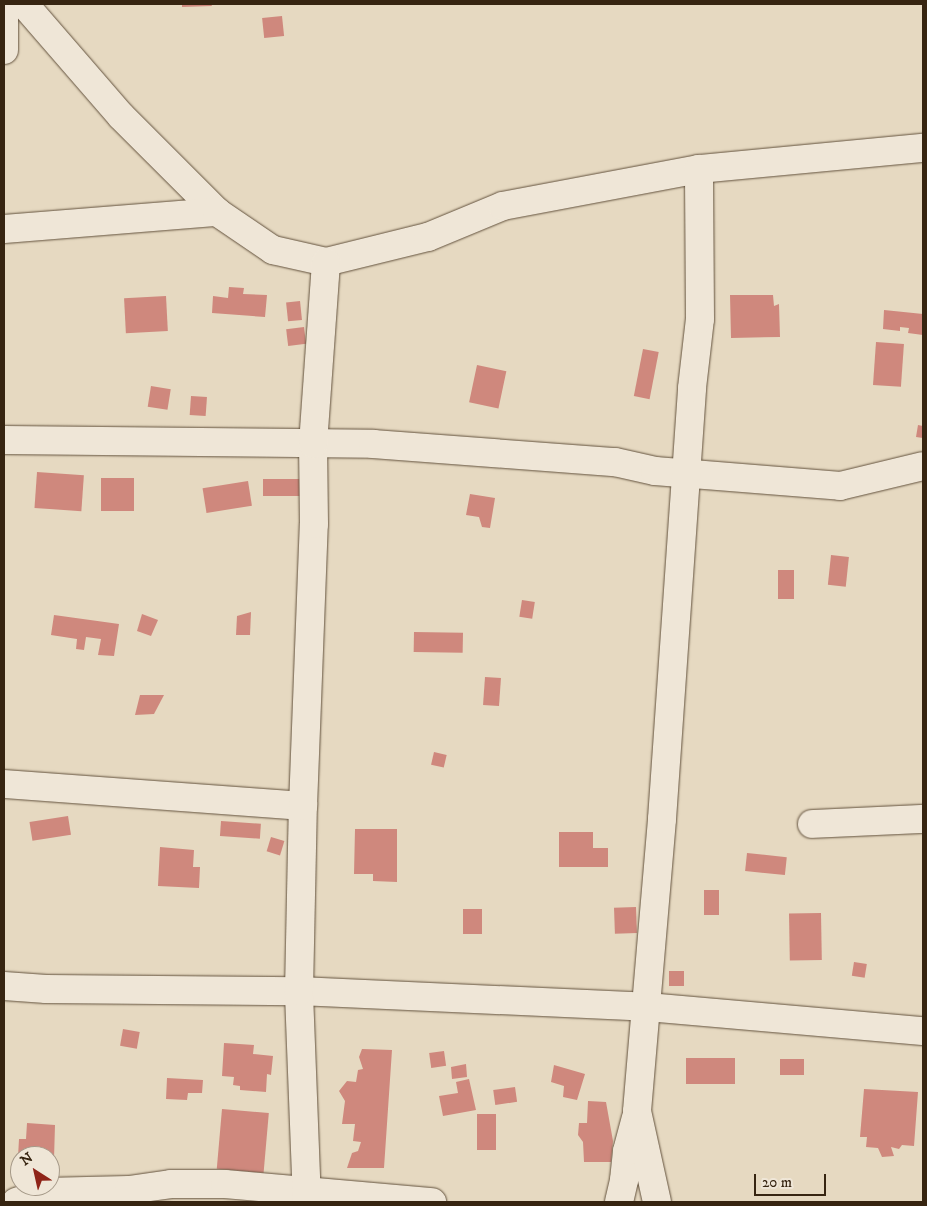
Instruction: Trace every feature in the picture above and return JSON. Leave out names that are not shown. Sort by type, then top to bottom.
[{"type":"street","points":[[4,4],[4,50]]},
{"type":"street","points":[[24,4],[121,116],[217,212],[273,250],[326,262],[428,237],[503,206],[699,169],[923,148]]},
{"type":"street","points":[[619,1202],[624,1180],[627,1151],[637,1111],[647,1007],[692,388],[700,319],[699,169]]},
{"type":"street","points":[[4,230],[217,212]]},
{"type":"street","points":[[306,1197],[299,991],[303,806],[314,524],[313,444],[326,262]]},
{"type":"street","points":[[4,440],[373,444],[615,462],[655,471],[840,486],[923,466]]},
{"type":"street","points":[[4,784],[303,806]]},
{"type":"street","points":[[812,824],[923,819]]},
{"type":"street","points":[[4,986],[46,989],[299,991],[647,1007],[923,1031]]},
{"type":"street","points":[[637,1111],[657,1202]]},
{"type":"street","points":[[60,1192],[129,1190],[171,1184],[226,1184],[306,1197],[432,1202]]},
{"type":"street","points":[[16,1202],[33,1196]]},
{"type":"building","points":[[182,4],[211,4],[212,6],[182,7]]},
{"type":"building","points":[[282,16],[284,36],[264,38],[262,18]]},
{"type":"building","points":[[229,287],[244,288],[243,294],[267,295],[265,317],[212,313],[213,296],[228,298]]},
{"type":"building","points":[[730,295],[773,295],[774,306],[779,304],[780,337],[731,338]]},
{"type":"building","points":[[166,296],[168,331],[126,333],[124,298]]},
{"type":"building","points":[[300,301],[302,320],[288,321],[286,302]]},
{"type":"building","points":[[884,310],[923,314],[923,335],[908,333],[909,328],[900,327],[900,331],[883,329]]},
{"type":"building","points":[[304,327],[306,344],[288,346],[286,329]]},
{"type":"building","points":[[876,342],[904,344],[901,387],[873,385]]},
{"type":"building","points":[[643,349],[659,352],[650,399],[634,396]]},
{"type":"building","points":[[477,365],[506,371],[498,408],[469,402]]},
{"type":"building","points":[[151,386],[171,389],[167,410],[148,407]]},
{"type":"building","points":[[191,396],[207,397],[206,416],[190,415]]},
{"type":"building","points":[[918,425],[923,426],[923,438],[916,437]]},
{"type":"building","points":[[37,472],[84,475],[81,511],[34,508]]},
{"type":"building","points":[[101,478],[134,478],[134,511],[101,511]]},
{"type":"building","points":[[263,479],[302,479],[302,496],[263,496]]},
{"type":"building","points":[[248,481],[252,506],[206,513],[203,488]]},
{"type":"building","points":[[470,494],[495,498],[490,528],[482,527],[479,517],[466,515]]},
{"type":"building","points":[[831,555],[849,557],[846,587],[828,585]]},
{"type":"building","points":[[778,570],[794,570],[794,599],[778,599]]},
{"type":"building","points":[[522,600],[535,602],[532,619],[519,617]]},
{"type":"building","points":[[251,612],[250,635],[236,635],[237,616]]},
{"type":"building","points":[[142,614],[158,620],[151,636],[137,631]]},
{"type":"building","points":[[54,615],[119,624],[114,656],[98,655],[101,639],[86,637],[84,650],[76,649],[77,639],[51,635]]},
{"type":"building","points":[[414,632],[463,633],[463,653],[414,652]]},
{"type":"building","points":[[485,677],[501,678],[499,706],[483,705]]},
{"type":"building","points":[[140,695],[164,695],[154,714],[135,715]]},
{"type":"building","points":[[434,752],[447,755],[444,768],[431,765]]},
{"type":"building","points":[[68,816],[71,835],[32,841],[29,822]]},
{"type":"building","points":[[221,821],[261,824],[260,839],[220,836]]},
{"type":"building","points":[[355,829],[397,829],[397,882],[373,881],[373,874],[354,874]]},
{"type":"building","points":[[559,832],[593,832],[593,848],[608,848],[608,867],[559,867]]},
{"type":"building","points":[[271,837],[284,841],[280,855],[267,851]]},
{"type":"building","points":[[160,847],[194,850],[193,867],[200,867],[199,888],[158,886]]},
{"type":"building","points":[[747,853],[787,857],[785,875],[745,871]]},
{"type":"building","points":[[704,890],[719,890],[719,915],[704,915]]},
{"type":"building","points":[[636,907],[637,933],[615,934],[614,908]]},
{"type":"building","points":[[463,909],[482,909],[482,934],[463,934]]},
{"type":"building","points":[[821,913],[822,960],[790,961],[789,914]]},
{"type":"building","points":[[854,962],[867,964],[865,978],[852,976]]},
{"type":"building","points":[[669,971],[684,971],[684,986],[669,986]]},
{"type":"building","points":[[123,1029],[140,1032],[137,1049],[120,1046]]},
{"type":"building","points":[[224,1043],[254,1045],[253,1054],[273,1056],[271,1075],[267,1074],[266,1092],[240,1090],[240,1086],[233,1085],[234,1077],[222,1076]]},
{"type":"building","points":[[362,1049],[392,1050],[384,1168],[347,1168],[352,1153],[358,1151],[361,1142],[353,1141],[355,1124],[342,1124],[345,1101],[339,1091],[347,1081],[356,1082],[358,1070],[363,1069],[359,1057]]},
{"type":"building","points":[[444,1051],[446,1066],[431,1068],[429,1053]]},
{"type":"building","points":[[686,1058],[735,1058],[735,1084],[686,1084]]},
{"type":"building","points":[[780,1059],[804,1059],[804,1075],[780,1075]]},
{"type":"building","points":[[466,1064],[467,1077],[452,1079],[451,1067]]},
{"type":"building","points":[[554,1065],[585,1074],[577,1100],[563,1097],[564,1086],[551,1082]]},
{"type":"building","points":[[167,1078],[203,1080],[202,1093],[188,1093],[187,1100],[166,1099]]},
{"type":"building","points":[[469,1079],[476,1110],[443,1116],[439,1096],[458,1093],[456,1082]]},
{"type":"building","points":[[515,1087],[517,1102],[495,1105],[493,1090]]},
{"type":"building","points":[[864,1089],[918,1092],[914,1146],[902,1145],[899,1149],[891,1147],[894,1156],[882,1157],[878,1148],[866,1147],[867,1137],[860,1137]]},
{"type":"building","points":[[588,1101],[606,1102],[613,1141],[611,1162],[584,1162],[583,1142],[578,1135],[579,1123],[587,1123]]},
{"type":"building","points":[[222,1109],[269,1113],[264,1173],[217,1169]]},
{"type":"building","points":[[477,1114],[496,1114],[496,1150],[477,1150]]},
{"type":"building","points":[[27,1123],[55,1125],[54,1146],[19,1146],[19,1139],[26,1139]]}]
